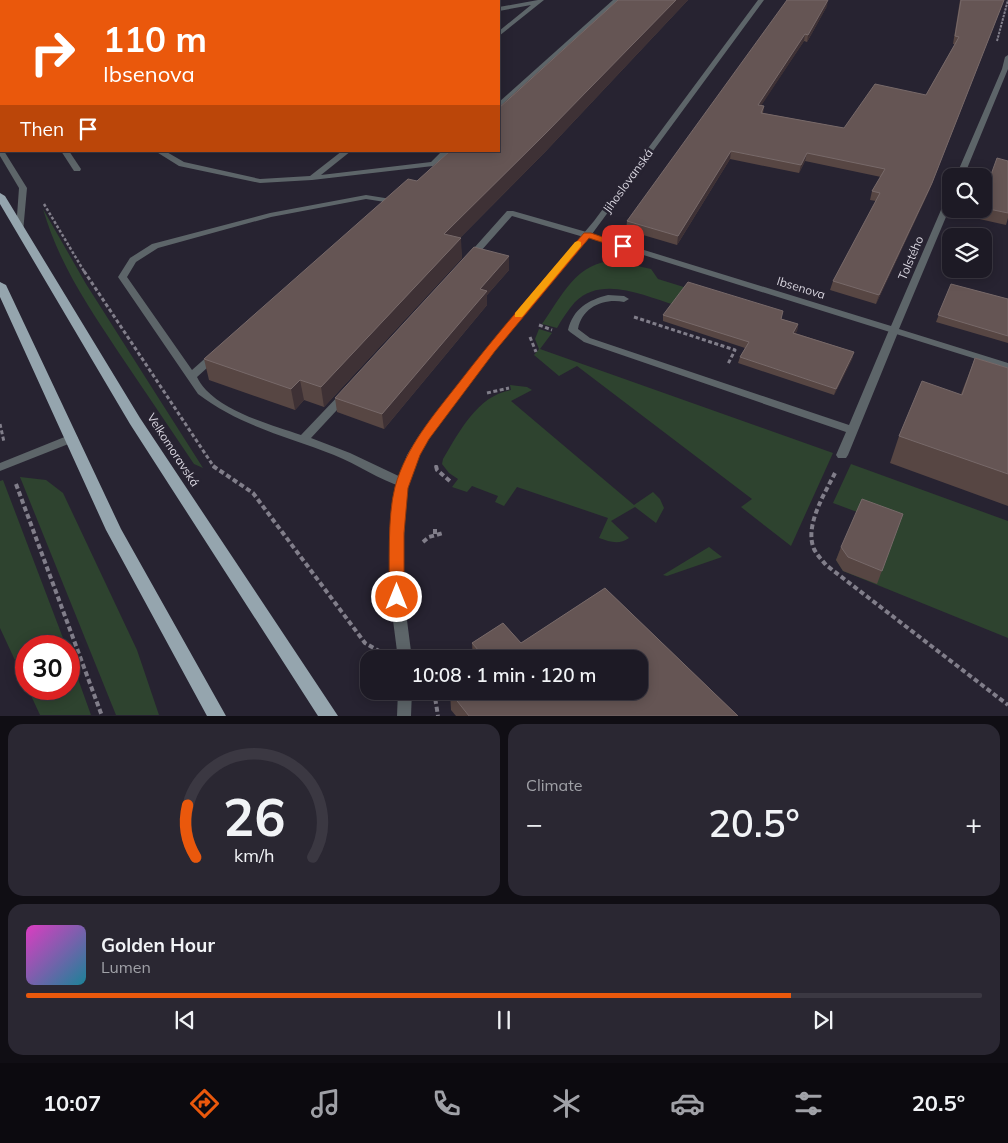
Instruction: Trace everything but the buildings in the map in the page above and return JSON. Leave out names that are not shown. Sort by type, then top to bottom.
[{"type":"main road","name":"Velkomoravská","points":[[0,196],[134,421],[329,716]]},
{"type":"main road","points":[[0,285],[114,530],[217,716]]},
{"type":"street","points":[[500,104],[616,0]]},
{"type":"street","name":"Jihoslovanská","points":[[404,650],[397,597],[398,513],[403,483],[424,437],[491,349],[587,235],[761,0]]},
{"type":"street","points":[[500,9],[540,1]]},
{"type":"street","points":[[500,33],[540,1]]},
{"type":"street","points":[[963,168],[1005,70],[1008,57]]},
{"type":"street","points":[[1,152],[22,188],[20,230]]},
{"type":"street","points":[[66,152],[77,169]]},
{"type":"street","points":[[161,152],[182,164],[260,181],[312,178],[433,164],[446,152]]},
{"type":"street","points":[[312,178],[346,152]]},
{"type":"street","points":[[377,214],[392,201],[366,197],[270,215],[155,246],[133,260],[122,277],[202,392],[214,403],[260,425],[338,452],[403,483]]},
{"type":"street","name":"Ibsenova","points":[[465,264],[510,214],[587,235],[1008,366]]},
{"type":"street","name":"Tolstého","points":[[842,455],[942,217]]},
{"type":"street","points":[[624,299],[610,297],[593,302],[586,308],[573,326],[573,330],[587,340],[853,430]]},
{"type":"street","points":[[191,376],[220,350]]},
{"type":"street","points":[[303,440],[350,389]]},
{"type":"street","points":[[4,465],[72,438]]},
{"type":"street","points":[[404,716],[405,700]]},
{"type":"path","points":[[995,49],[1008,0]]},
{"type":"path","points":[[43,202],[92,285],[214,468],[253,493],[365,643],[376,650]]},
{"type":"path","points":[[629,315],[735,350],[727,364],[736,367]]},
{"type":"path","points":[[536,352],[531,348],[529,341],[535,326],[554,331]]},
{"type":"path","points":[[482,396],[500,387],[509,388]]},
{"type":"path","points":[[0,424],[3,428],[4,465],[102,716]]},
{"type":"path","points":[[842,455],[816,516],[812,534],[814,547],[826,565],[1008,705]]},
{"type":"path","points":[[438,458],[437,470],[451,482]]},
{"type":"path","points":[[442,482],[443,476]]},
{"type":"path","points":[[435,700],[438,716]]},
{"type":"green space","points":[[43,209],[86,284],[203,468],[194,464],[75,284],[57,248]]},
{"type":"green space","points":[[615,261],[651,269],[658,279],[687,288],[675,305],[624,290],[598,290],[586,294],[575,302],[557,328],[542,324],[564,292],[580,274],[590,267]]},
{"type":"green space","points":[[539,329],[552,333],[540,349],[833,453],[791,546],[741,507],[752,499],[577,366],[559,376],[534,355],[539,349],[535,339]]},
{"type":"green space","points":[[510,385],[527,387],[532,390],[511,401],[634,505],[653,492],[660,499],[664,508],[656,523],[635,507],[611,521],[629,538],[622,542],[611,542],[599,538],[608,518],[517,487],[504,506],[495,502],[498,496],[472,486],[467,492],[452,487],[458,479],[449,473],[442,464],[443,459],[463,427],[479,407],[499,393],[511,390]]},
{"type":"green space","points":[[851,464],[1008,521],[1008,638],[843,571],[836,560],[857,512],[833,503]]},
{"type":"green space","points":[[20,477],[46,480],[63,493],[137,650],[159,715],[116,715]]},
{"type":"green space","points":[[3,480],[62,635],[15,635],[15,660],[0,628],[0,481]]},
{"type":"green space","points":[[709,547],[722,557],[667,576],[663,575]]},
{"type":"green space","points":[[80,684],[91,715],[40,715],[33,700],[80,700]]},
{"type":"slow traffic","points":[[519,315],[578,244]]},
{"type":"route","points":[[397,597],[397,533],[401,488],[414,455],[424,437],[491,349],[572,250],[587,235],[623,246]]}]
